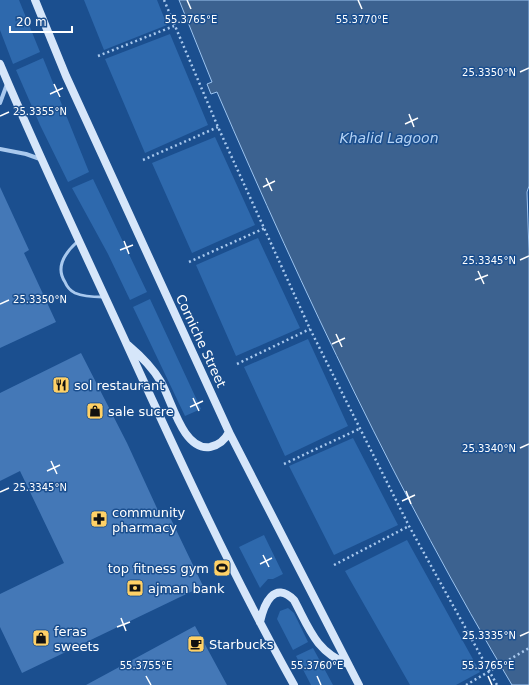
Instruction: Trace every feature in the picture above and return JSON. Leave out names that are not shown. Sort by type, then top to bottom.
[{"type":"main road","name":"Corniche Street","points":[[36,0],[66,76],[229,432],[359,685]]},
{"type":"main road","points":[[0,64],[78,240],[192,483],[260,622],[294,685]]},
{"type":"main road","points":[[126,343],[147,363],[161,382],[183,430],[193,442],[199,446],[213,446],[220,444],[229,432]]},
{"type":"main road","points":[[260,622],[263,609],[270,596],[275,593],[289,595],[294,600],[315,640],[322,648],[338,660],[348,664]]},
{"type":"street","points":[[0,103],[8,82]]},
{"type":"street","points":[[0,149],[41,159]]},
{"type":"lane","points":[[78,240],[65,255],[61,272],[63,280],[74,293],[91,297],[105,297]]},
{"type":"path","points":[[164,0],[218,127],[310,329],[409,526],[497,685]]},
{"type":"path","points":[[98,56],[174,26]]},
{"type":"path","points":[[143,160],[218,127]]},
{"type":"path","points":[[189,262],[264,228]]},
{"type":"path","points":[[237,364],[310,329]]},
{"type":"path","points":[[284,464],[359,429]]},
{"type":"path","points":[[334,565],[409,526]]},
{"type":"path","points":[[466,685],[529,648]]},
{"type":"shaded area","points":[[0,0],[19,0],[40,52],[13,64],[0,30]]},
{"type":"shaded area","points":[[84,0],[157,0],[167,25],[104,50]]},
{"type":"shaded area","points":[[170,34],[208,125],[145,153],[105,59]]},
{"type":"shaded area","points":[[43,58],[89,172],[68,182],[40,125],[16,70]]},
{"type":"shaded area","points":[[215,137],[255,225],[192,253],[152,163]]},
{"type":"shaded area","points":[[93,179],[147,292],[130,300],[108,254],[72,188]]},
{"type":"shaded area","points":[[258,238],[300,328],[236,356],[196,265]]},
{"type":"shaded area","points":[[150,299],[201,409],[185,416],[133,307]]},
{"type":"shaded area","points":[[308,339],[348,426],[285,456],[244,367]]},
{"type":"shaded area","points":[[353,438],[398,525],[334,555],[289,466]]},
{"type":"shaded area","points":[[264,535],[283,574],[273,579],[268,579],[260,588],[239,547]]},
{"type":"shaded area","points":[[407,540],[480,672],[456,685],[410,685],[345,571]]},
{"type":"shaded area","points":[[288,608],[294,613],[308,642],[293,650],[277,619],[280,611]]},
{"type":"shaded area","points":[[313,648],[333,685],[311,685],[296,656]]},
{"type":"water","name":"Khalid Lagoon","points":[[179,0],[529,0],[529,186],[527,192],[529,252],[529,685],[512,685],[430,541],[392,467],[284,243],[217,92],[211,94],[207,84],[212,82]]},
{"type":"building","points":[[0,187],[29,250],[24,253],[56,322],[0,348]]},
{"type":"building","points":[[81,353],[127,443],[161,517],[168,513],[203,586],[22,673],[0,627],[0,594],[64,563],[20,471],[0,481],[0,393]]},
{"type":"building","points":[[195,626],[227,685],[86,685]]},
{"type":"place","name":"sol restaurant","points":[[61,385]]},
{"type":"place","name":"sale sucre","points":[[95,411]]},
{"type":"place","name":"community pharmacy","points":[[99,519]]},
{"type":"place","name":"top fitness gym","points":[[222,568]]},
{"type":"place","name":"ajman bank","points":[[135,588]]},
{"type":"place","name":"feras sweets","points":[[41,638]]},
{"type":"place","name":"Starbucks","points":[[196,644]]}]
